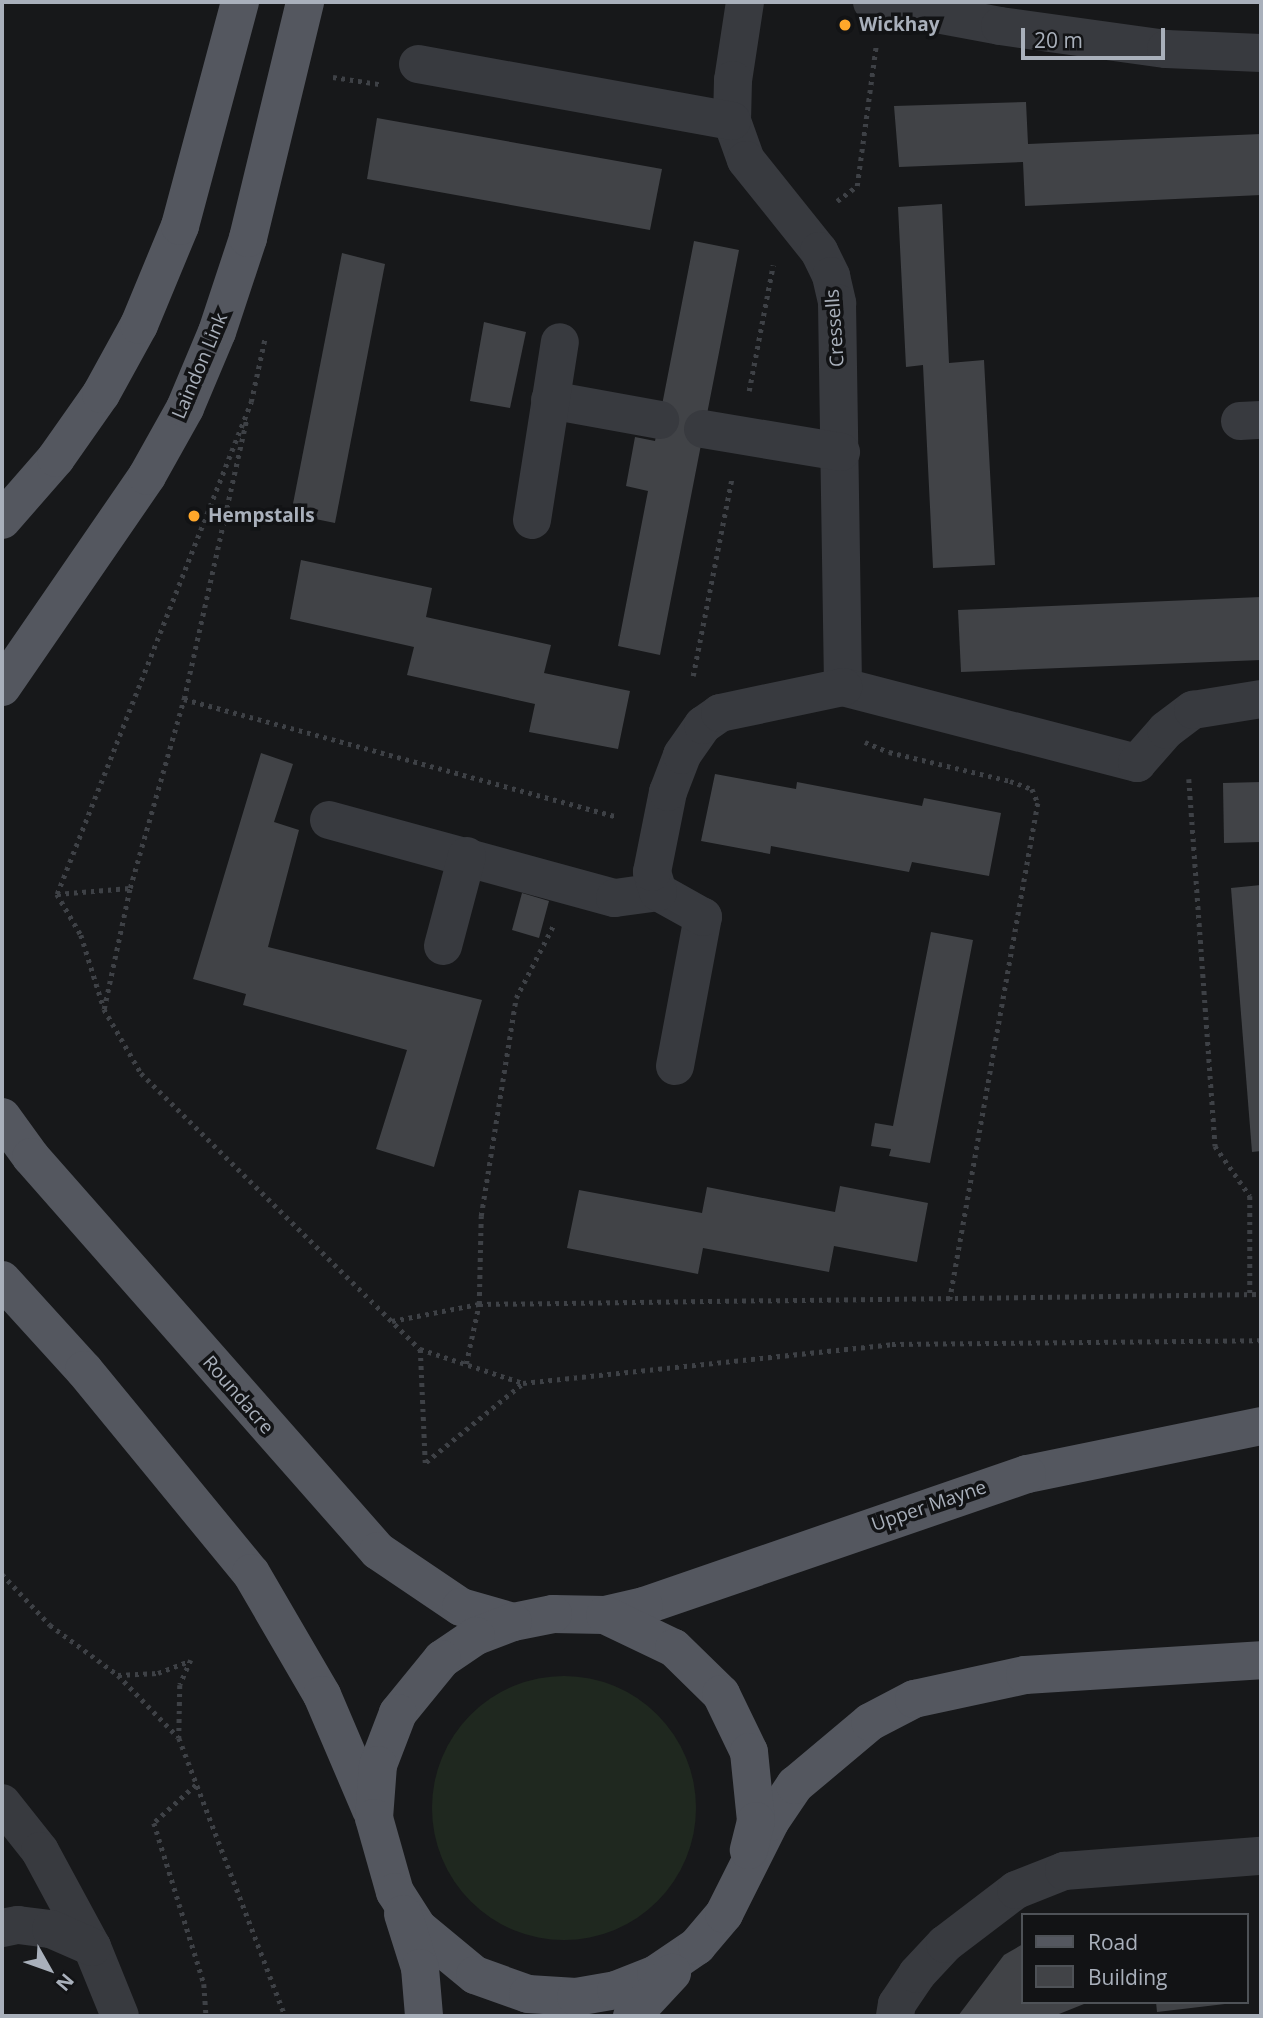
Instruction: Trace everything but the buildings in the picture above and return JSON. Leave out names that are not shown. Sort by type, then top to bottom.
[{"type":"main road","points":[[2,520],[56,458],[102,394],[139,326],[180,226],[240,2]]},
{"type":"main road","name":"Laindon Link","points":[[2,687],[141,486],[185,408],[217,332],[248,238],[305,2]]},
{"type":"main road","name":"Roundacre","points":[[2,1117],[85,1220],[378,1551],[461,1607],[513,1622]]},
{"type":"main road","points":[[2,1280],[84,1370],[251,1573],[322,1695],[374,1818]]},
{"type":"main road","name":"Upper Mayne","points":[[1261,1426],[1027,1474],[945,1499],[691,1592],[605,1615],[553,1614],[513,1622],[476,1636],[442,1659],[398,1713],[378,1765],[374,1818],[395,1892],[418,1928],[475,1975],[528,1994],[576,1997],[616,1990],[656,1973],[697,1946],[724,1913],[795,1785],[870,1722],[914,1699],[1025,1675],[1261,1660]]},
{"type":"main road","name":"Upper Mayne","points":[[605,1615],[674,1648],[721,1694],[749,1752],[756,1822],[743,1877]]},
{"type":"main road","points":[[395,1892],[420,1968],[424,2016]]},
{"type":"main road","points":[[632,2016],[697,1946]]},
{"type":"street","name":"Cressells","points":[[746,2],[733,80],[732,121],[746,160],[819,251],[831,276],[837,303],[843,687]]},
{"type":"street","points":[[875,20],[1003,14],[1166,49],[1261,53]]},
{"type":"street","points":[[405,75],[732,121]]},
{"type":"street","points":[[532,520],[560,342]]},
{"type":"street","points":[[550,400],[660,420]]},
{"type":"street","points":[[704,429],[841,452]]},
{"type":"street","points":[[674,1066],[703,917],[696,909],[669,902],[658,892],[652,872],[668,792],[691,739],[720,713],[843,687],[1137,763],[1166,730],[1193,710],[1261,699]]},
{"type":"street","points":[[329,820],[602,893],[635,898],[658,892]]},
{"type":"street","points":[[443,946],[467,856]]},
{"type":"street","points":[[2,1802],[40,1851],[92,1947],[120,2016]]},
{"type":"street","points":[[895,2016],[897,2004],[917,1974],[945,1944],[1016,1890],[1064,1871],[1261,1856]]},
{"type":"street","points":[[2,1928],[51,1929],[92,1947]]},
{"type":"path","points":[[690,690],[777,244],[857,186],[875,20]]},
{"type":"path","points":[[325,75],[405,75]]},
{"type":"path","points":[[104,1009],[130,888],[184,699],[266,334]]},
{"type":"path","points":[[57,894],[251,402]]},
{"type":"path","points":[[184,699],[622,818]]},
{"type":"path","points":[[853,737],[889,752],[1010,781],[1032,789],[1038,803],[950,1299]]},
{"type":"path","points":[[1189,779],[1215,1146],[1250,1196],[1250,1294]]},
{"type":"path","points":[[57,894],[130,888]]},
{"type":"path","points":[[466,1364],[480,1304],[481,1216],[516,998],[557,918],[602,893]]},
{"type":"path","points":[[57,894],[81,934],[104,1009],[141,1073],[420,1349],[523,1383],[892,1344],[1261,1340]]},
{"type":"path","points":[[392,1321],[480,1304],[1261,1294]]},
{"type":"path","points":[[420,1349],[425,1462],[523,1383]]},
{"type":"path","points":[[2,1574],[50,1625],[118,1675],[179,1738]]},
{"type":"path","points":[[118,1675],[158,1673],[191,1660],[180,1685],[179,1738],[285,2016]]},
{"type":"path","points":[[197,1784],[154,1823],[204,1984],[206,2016]]},
{"type":"shaded area","points":[[551,1676],[577,1676],[602,1681],[626,1691],[658,1714],[674,1734],[686,1757],[694,1782],[694,1834],[686,1859],[674,1882],[658,1902],[638,1918],[602,1935],[577,1940],[551,1940],[526,1935],[502,1925],[470,1902],[454,1882],[437,1846],[432,1821],[432,1795],[437,1770],[447,1746],[470,1714],[490,1698],[526,1681]]},
{"type":"place","name":"Wickhay","points":[[845,25]]},
{"type":"place","name":"Hempstalls","points":[[194,516]]}]
